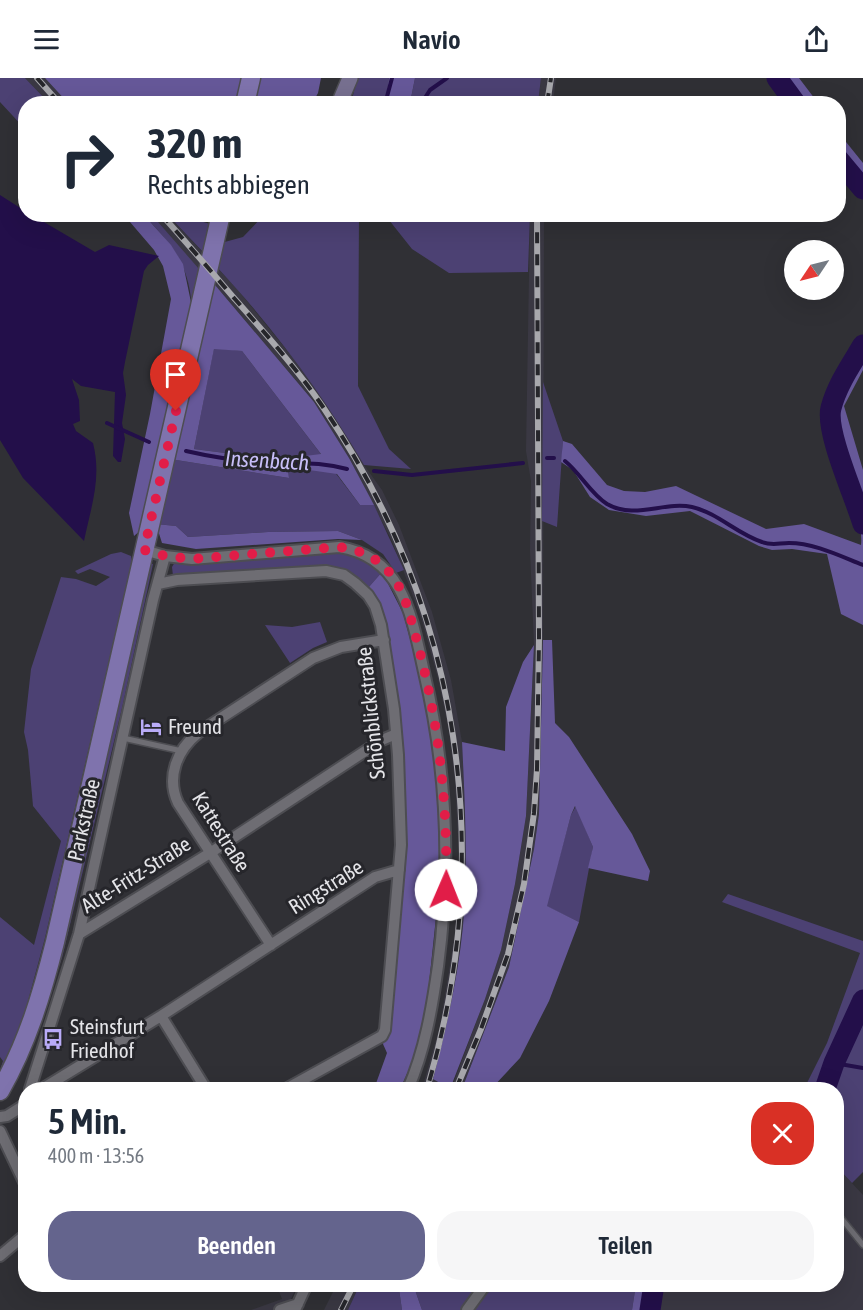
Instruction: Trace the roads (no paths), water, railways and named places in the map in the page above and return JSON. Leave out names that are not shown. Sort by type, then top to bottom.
[{"type":"main road","points":[[247,96],[251,78]]},
{"type":"main road","points":[[342,96],[350,78]]},
{"type":"main road","points":[[347,96],[350,78]]},
{"type":"main road","points":[[0,1091],[31,1026],[55,942],[219,223]]},
{"type":"street","points":[[144,550],[165,556],[192,559],[339,547],[359,551],[377,561],[392,576],[400,589],[413,628],[431,699],[443,781],[446,830],[445,905],[436,976],[429,1023],[410,1082]]},
{"type":"street","name":"Parkstraße","points":[[32,1082],[79,934],[165,556]]},
{"type":"street","name":"Schönblickstraße","points":[[158,584],[177,580],[315,570],[336,572],[356,583],[368,595],[378,612],[384,640],[396,734],[401,845],[399,870]]},
{"type":"street","name":"Kattestraße","points":[[271,945],[175,797],[173,777],[177,761],[187,743],[198,733],[313,658],[341,647],[384,640]]},
{"type":"street","name":"Alte-Fritz-Straße","points":[[79,934],[210,853],[382,740],[396,734]]},
{"type":"street","name":"Ringstraße","points":[[53,1082],[161,1016],[375,877],[399,870],[385,1030],[382,1036],[299,1082]]},
{"type":"street","points":[[161,1016],[202,1082]]},
{"type":"street","points":[[0,1117],[7,1116],[18,1109]]},
{"type":"street","points":[[0,1131],[18,1169]]},
{"type":"street","points":[[0,1256],[18,1241]]},
{"type":"street","points":[[280,1310],[297,1307],[304,1292]]},
{"type":"street","points":[[467,1310],[480,1292]]},
{"type":"lane","points":[[123,738],[182,751]]},
{"type":"lane","points":[[844,1222],[863,1245]]},
{"type":"waterway","points":[[387,96],[392,78]]},
{"type":"waterway","points":[[426,96],[430,90],[447,78]]},
{"type":"waterway","points":[[777,78],[790,96]]},
{"type":"waterway","points":[[846,169],[863,189]]},
{"type":"waterway","points":[[863,345],[837,391],[830,418],[836,448],[863,524]]},
{"type":"waterway","name":"Insenbach","points":[[107,423],[149,442]]},
{"type":"waterway","name":"Insenbach","points":[[186,451],[235,460],[316,464],[347,469]]},
{"type":"waterway","name":"Insenbach","points":[[547,458],[554,458]]},
{"type":"waterway","name":"Insenbach","points":[[565,461],[601,500],[618,508],[639,510],[671,506],[692,507],[762,542],[808,545],[863,565]]},
{"type":"waterway","name":"Insenbach","points":[[374,471],[412,475],[523,463]]},
{"type":"waterway","points":[[856,499],[863,500]]},
{"type":"waterway","points":[[827,1082],[863,1000]]},
{"type":"waterway","points":[[834,1063],[863,1068]]},
{"type":"waterway","points":[[650,1310],[653,1292]]},
{"type":"railway","points":[[37,78],[53,96]]},
{"type":"railway","points":[[548,96],[551,78]]},
{"type":"railway","points":[[168,222],[280,351],[323,407],[370,485],[407,566],[435,650],[453,736],[461,823],[460,912],[448,1001],[429,1082]]},
{"type":"railway","points":[[459,1082],[508,954],[524,884],[534,813],[539,638],[537,222]]},
{"type":"railway","points":[[341,1310],[350,1292]]},
{"type":"place","name":"Freund","points":[[151,727]]},
{"type":"place","name":"Steinsfurt Friedhof","points":[[53,1039]]}]
